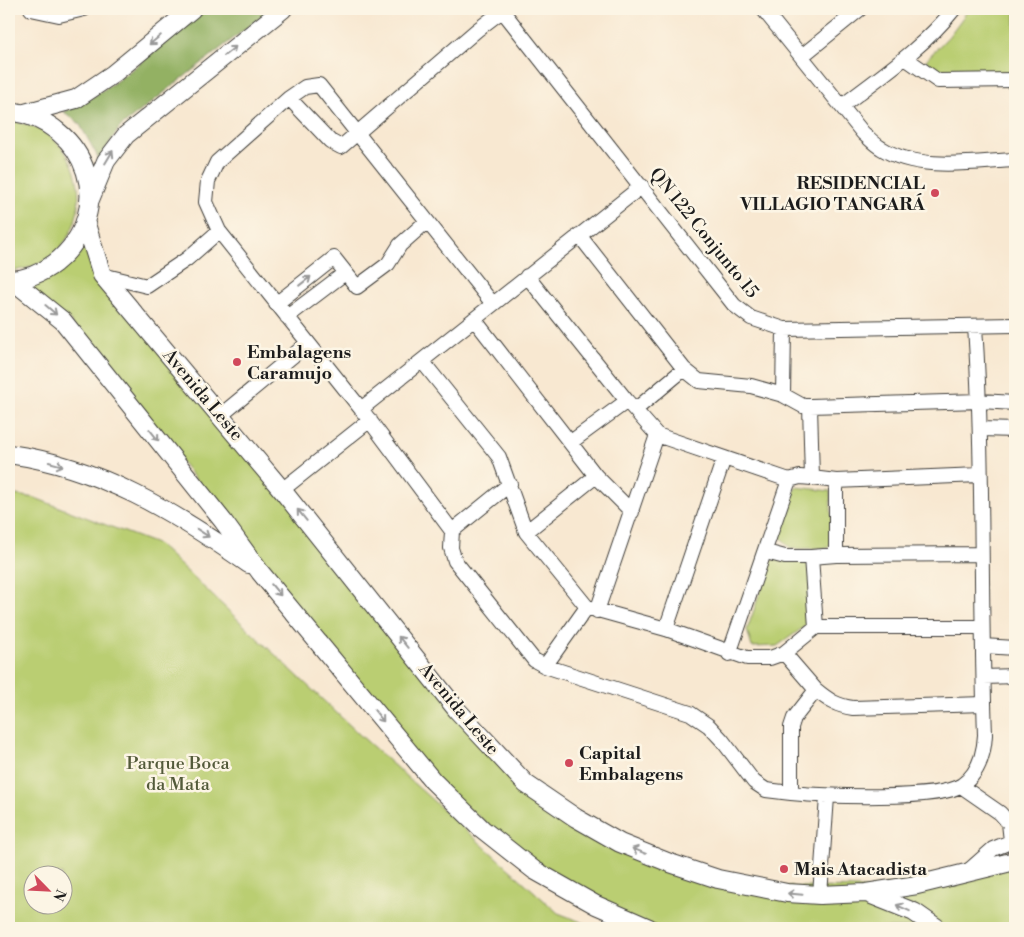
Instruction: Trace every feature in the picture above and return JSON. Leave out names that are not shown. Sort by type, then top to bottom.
[{"type":"main road","points":[[17,112],[76,99],[113,74],[192,9]]},
{"type":"main road","points":[[10,280],[31,276],[49,267],[64,255],[76,239],[85,221],[89,202],[106,161],[126,135],[283,9]]},
{"type":"main road","points":[[17,112],[52,125],[73,146],[82,163],[88,182],[89,202]]},
{"type":"main road","name":"Avenida Leste","points":[[85,221],[102,275],[282,490],[457,710],[526,784],[576,818],[620,843],[670,863],[718,879],[754,888],[820,896],[866,893],[964,875],[1015,861]]},
{"type":"main road","points":[[10,280],[63,321],[223,521],[260,572],[433,781],[482,829],[534,870],[596,905],[649,928]]},
{"type":"main road","points":[[9,454],[61,465],[99,478],[152,501],[260,572]]},
{"type":"main road","points":[[866,893],[914,912],[937,928]]},
{"type":"street","points":[[31,9],[59,15],[84,9]]},
{"type":"street","points":[[762,9],[869,138],[881,148],[901,157],[933,164],[1015,160]]},
{"type":"street","points":[[802,56],[860,9]]},
{"type":"street","points":[[842,106],[905,58],[942,24],[954,9]]},
{"type":"street","points":[[289,98],[330,141],[337,146],[346,144],[502,10]]},
{"type":"street","name":"QN 122 Conjunto 15","points":[[502,10],[734,305],[751,318],[784,329],[1015,325]]},
{"type":"street","points":[[905,58],[938,81],[1015,80]]},
{"type":"street","points":[[493,304],[319,85],[305,87],[289,98],[217,162],[208,182],[206,202],[219,231],[307,344],[361,408],[452,531],[451,548],[455,561],[534,660],[545,666],[690,713],[709,726],[754,782],[766,790],[828,796],[941,792],[961,786],[979,766],[984,751],[984,677],[980,554],[981,429],[975,326]]},
{"type":"street","points":[[361,408],[642,186]]},
{"type":"street","points":[[276,304],[334,258],[345,274],[357,286],[388,264],[400,245],[427,221]]},
{"type":"street","points":[[102,275],[147,286],[219,231]]},
{"type":"street","points":[[579,235],[684,369],[699,381],[751,386],[783,395],[802,406],[980,401],[1015,403]]},
{"type":"street","points":[[287,317],[345,274]]},
{"type":"street","points":[[527,276],[631,406],[658,435],[789,480],[800,477],[836,481],[980,475]]},
{"type":"street","points":[[474,319],[596,476],[632,512]]},
{"type":"street","points":[[783,395],[784,329]]},
{"type":"street","points":[[220,416],[307,344]]},
{"type":"street","points":[[422,361],[499,457],[526,532],[592,609],[666,629],[729,654],[758,659],[770,658],[784,653],[816,627],[982,627]]},
{"type":"street","points":[[571,442],[631,406],[684,369]]},
{"type":"street","points":[[810,406],[812,478]]},
{"type":"street","points":[[282,490],[370,420]]},
{"type":"street","points":[[981,429],[1015,430]]},
{"type":"street","points":[[545,666],[592,609],[632,512],[658,435]]},
{"type":"street","points":[[666,629],[724,458]]},
{"type":"street","points":[[526,532],[596,476]]},
{"type":"street","points":[[729,654],[766,552],[789,480]]},
{"type":"street","points":[[836,481],[836,555]]},
{"type":"street","points":[[452,531],[510,484]]},
{"type":"street","points":[[766,552],[785,557],[980,554]]},
{"type":"street","points":[[812,557],[816,627]]},
{"type":"street","points":[[983,646],[1015,648]]},
{"type":"street","points":[[784,653],[816,690],[842,707],[984,704]]},
{"type":"street","points":[[984,677],[1015,676]]},
{"type":"street","points":[[792,793],[791,727],[794,718],[816,690]]},
{"type":"street","points":[[961,786],[1000,814],[1009,823],[1013,840],[993,849],[964,875]]},
{"type":"street","points":[[820,896],[828,796]]},
{"type":"green space","points":[[204,9],[271,9],[120,127],[99,159],[79,123],[64,112],[120,79]]},
{"type":"green space","points":[[969,9],[1015,9],[1015,80],[942,79],[926,60],[949,36]]},
{"type":"green space","points":[[9,121],[40,130],[62,148],[75,171],[79,198],[74,224],[61,247],[39,263],[9,271]]},
{"type":"green space","points":[[88,242],[98,260],[457,711],[574,823],[755,886],[866,888],[936,928],[641,928],[594,908],[434,781],[67,317],[10,287],[34,282],[54,274],[72,261]]},
{"type":"green space","points":[[796,487],[830,491],[833,540],[828,548],[791,549],[779,535]]},
{"type":"green space","name":"Parque Boca da Mata","points":[[9,494],[35,498],[159,545],[360,735],[558,913],[597,928],[9,928]]},
{"type":"green space","points":[[772,558],[807,563],[813,588],[807,625],[777,646],[752,647],[747,630]]},
{"type":"green space","points":[[1015,861],[1015,928],[938,928],[869,888]]},
{"type":"place","name":"RESIDENCIAL VILLAGIO TANGARÁ","points":[[935,193]]},
{"type":"place","name":"Embalagens Caramujo","points":[[237,362]]},
{"type":"place","name":"Capital Embalagens","points":[[569,763]]},
{"type":"place","name":"Mais Atacadista","points":[[784,869]]}]
